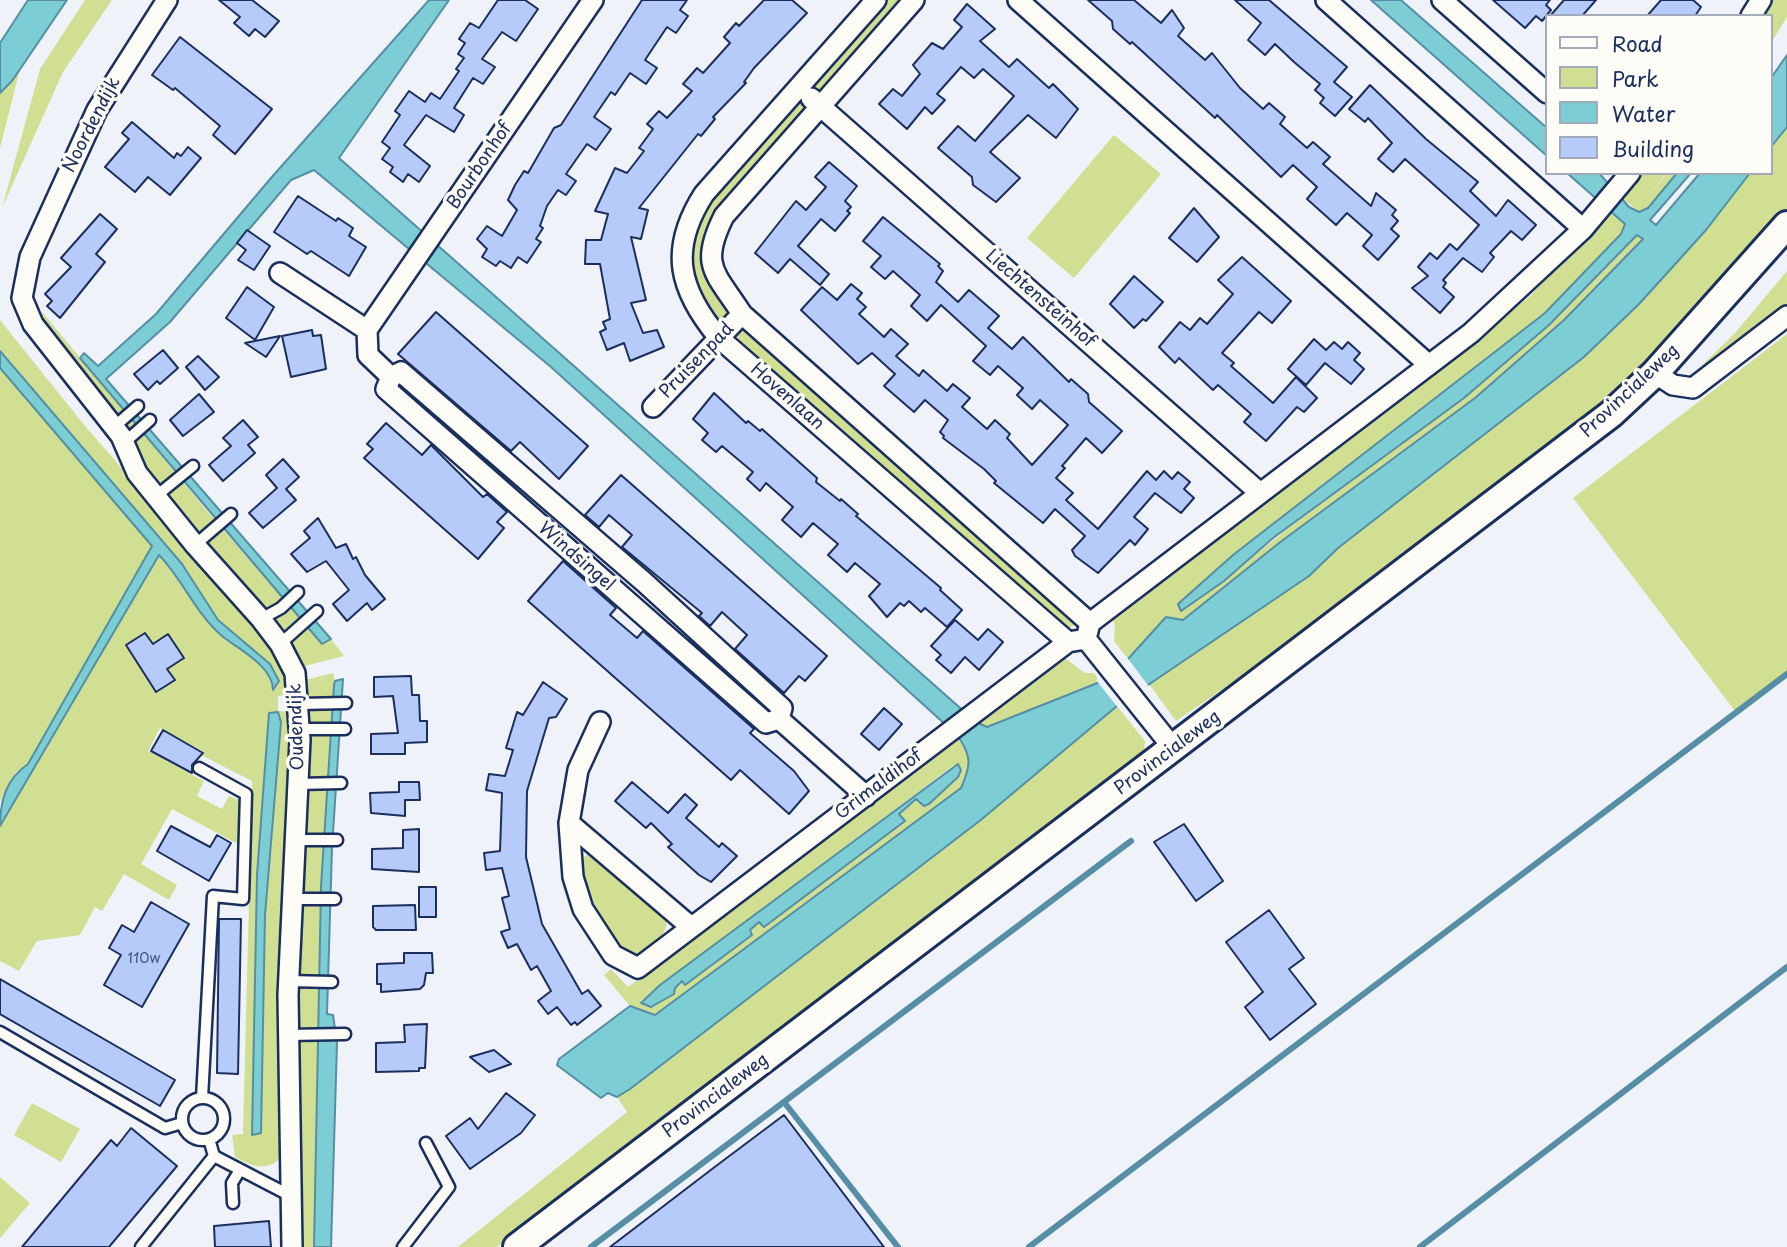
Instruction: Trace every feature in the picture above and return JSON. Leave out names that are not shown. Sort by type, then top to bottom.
[{"type":"main road","name":"Provincialeweg","points":[[517,1247],[1166,739],[1611,414],[1655,373],[1787,225]]},
{"type":"street","name":"Noordendijk","points":[[30,257],[97,110],[167,0]]},
{"type":"street","name":"Bourbonhof","points":[[366,330],[414,264],[593,0]]},
{"type":"street","name":"Hovenlaan","points":[[876,0],[704,194],[690,216],[682,246],[683,278],[696,311],[719,338],[1082,634]]},
{"type":"street","name":"Hovenlaan","points":[[914,0],[724,216],[712,241],[711,267],[742,314],[1082,634],[1166,739]]},
{"type":"street","points":[[1018,0],[1429,365]]},
{"type":"street","points":[[1326,0],[1583,229]]},
{"type":"street","points":[[1442,0],[1546,92]]},
{"type":"street","points":[[799,88],[820,106]]},
{"type":"street","name":"Liechtensteinhof","points":[[820,106],[1260,493]]},
{"type":"street","points":[[1082,634],[1260,493],[1471,333],[1583,229],[1625,179]]},
{"type":"street","name":"Oudendijk","points":[[30,257],[22,298],[33,324],[125,429],[137,473],[195,545],[261,619],[280,644],[295,673],[300,704],[300,729],[288,981],[289,1195],[292,1247]]},
{"type":"street","points":[[280,273],[366,330]]},
{"type":"street","name":"Pruisenpad","points":[[653,407],[742,314]]},
{"type":"street","points":[[1655,373],[1673,385],[1693,388],[1787,316]]},
{"type":"street","name":"Windsingel","points":[[366,330],[368,355],[391,377],[386,389],[766,723],[779,719],[866,796]]},
{"type":"street","name":"Grimaldihof","points":[[600,722],[578,770],[569,823],[573,877],[583,909],[613,955],[638,968],[977,710],[1082,634]]},
{"type":"street","points":[[569,823],[691,927]]},
{"type":"lane","points":[[125,429],[138,406]]},
{"type":"lane","points":[[125,429],[150,420]]},
{"type":"lane","points":[[156,496],[193,466]]},
{"type":"lane","points":[[195,545],[231,514]]},
{"type":"lane","points":[[261,619],[281,608],[298,592]]},
{"type":"lane","points":[[280,644],[317,611]]},
{"type":"lane","points":[[300,704],[346,703]]},
{"type":"lane","points":[[300,729],[345,729]]},
{"type":"lane","points":[[200,768],[246,794],[243,899],[213,896],[202,1098]]},
{"type":"lane","points":[[298,783],[341,783]]},
{"type":"lane","points":[[295,840],[337,840]]},
{"type":"lane","points":[[292,899],[335,899]]},
{"type":"lane","points":[[288,981],[332,982]]},
{"type":"lane","points":[[0,1032],[165,1128],[182,1123]]},
{"type":"lane","points":[[288,1035],[345,1034]]},
{"type":"lane","points":[[202,1098],[215,1102],[224,1119],[220,1132],[209,1139],[195,1139],[182,1123],[182,1115],[189,1103],[202,1098]]},
{"type":"lane","points":[[209,1139],[214,1156],[289,1195]]},
{"type":"lane","points":[[403,1247],[449,1187],[426,1143]]},
{"type":"lane","points":[[141,1247],[214,1156]]},
{"type":"lane","points":[[233,1203],[232,1183],[240,1170]]},
{"type":"green space","points":[[85,0],[112,0],[63,72],[2,208],[40,69]]},
{"type":"green space","points":[[881,0],[907,0],[827,91],[816,90],[812,85]]},
{"type":"green space","points":[[1769,0],[1787,0],[1787,17],[1773,40],[1773,14],[1760,14]]},
{"type":"green space","points":[[20,69],[0,148],[0,93]]},
{"type":"green space","points":[[797,100],[805,103],[809,109],[755,173],[705,261],[708,278],[728,313],[726,319],[716,324],[688,271],[696,216]]},
{"type":"green space","points":[[1787,127],[1787,209],[1735,273],[1653,359],[1591,415],[1278,652],[1176,721],[1149,684],[1309,576],[1338,548],[1584,357],[1640,303],[1706,230],[1748,175],[1773,175],[1773,144]]},
{"type":"green space","points":[[1114,135],[1161,174],[1074,278],[1027,238]]},
{"type":"green space","points":[[1640,175],[1664,175],[1651,193],[1665,175],[1675,175],[1648,208],[1639,212],[1622,198]]},
{"type":"green space","points":[[1611,211],[1625,224],[1621,234],[1545,313],[1467,377],[1309,495],[1224,581],[1282,533],[1432,422],[1508,361],[1638,235],[1643,240],[1564,320],[1475,398],[1279,543],[1183,620],[1166,618],[1128,659],[1114,641],[1115,625],[1112,619],[1412,393],[1529,297]]},
{"type":"green space","points":[[1787,271],[1787,304],[1696,371],[1735,333]]},
{"type":"green space","points":[[43,313],[207,511],[322,643],[331,639],[344,656],[301,667],[133,455],[130,431],[120,414],[113,416],[38,317]]},
{"type":"green space","points":[[0,320],[85,426],[267,634],[293,694],[278,696],[278,711],[290,712],[296,718],[283,1154],[266,1166],[254,1165],[235,1157],[232,1135],[243,1134],[252,781],[203,756],[204,752],[160,728],[148,751],[204,781],[197,796],[222,809],[229,796],[241,801],[240,845],[172,809],[141,864],[177,885],[169,900],[124,874],[102,911],[95,907],[80,935],[37,941],[19,971],[0,961],[0,826],[159,555],[211,626],[261,666],[277,687],[270,664],[218,620],[182,564],[0,351]],"holes":[[[278,712],[281,722],[265,915],[261,1133],[253,1134],[257,875],[269,714]]]},
{"type":"green space","points":[[748,327],[1078,618],[1073,626],[1064,631],[737,345],[738,332]]},
{"type":"green space","points":[[1787,334],[1787,677],[1738,715],[1573,498]]},
{"type":"green space","points":[[0,368],[152,546],[28,764],[17,771],[0,801]]},
{"type":"green space","points":[[1062,656],[1085,673],[1094,673],[1100,682],[987,727],[976,722]]},
{"type":"green space","points":[[333,673],[335,681],[320,910],[314,1247],[300,1247],[294,982],[308,707],[302,681]]},
{"type":"green space","points":[[1117,706],[1145,741],[1144,754],[497,1247],[458,1247],[627,1112],[617,1097],[982,819]]},
{"type":"green space","points":[[958,736],[968,756],[967,773],[961,788],[655,1015],[630,1006],[604,975],[611,969],[628,987]],"holes":[[[954,765],[958,777],[929,804],[916,799],[899,815],[904,822],[764,926],[759,922],[750,930],[752,936],[686,985],[682,981],[675,988],[674,994],[651,1007],[641,1001]]]},
{"type":"green space","points":[[595,855],[667,920],[662,934],[640,954],[627,955],[612,941],[593,900],[581,865],[582,858]]},
{"type":"green space","points":[[32,1103],[80,1129],[61,1162],[14,1135]]},
{"type":"green space","points":[[0,1177],[30,1203],[0,1238]]},
{"type":"water","points":[[28,0],[67,0],[12,81],[0,93],[0,43]]},
{"type":"water","points":[[429,0],[449,0],[339,158],[976,722],[987,727],[1100,682],[1128,659],[1166,617],[1183,620],[1279,543],[1475,398],[1564,320],[1643,239],[1637,235],[1549,325],[1464,398],[1273,538],[1224,581],[1181,611],[1178,604],[1233,555],[1545,313],[1621,234],[1625,224],[1569,175],[1601,175],[1629,207],[1639,212],[1648,208],[1675,175],[1689,175],[1650,220],[1656,225],[1698,175],[1748,175],[1706,230],[1640,303],[1584,357],[1338,548],[1309,576],[1117,706],[982,819],[630,1089],[617,1097],[608,1093],[601,1098],[557,1065],[559,1059],[630,1006],[655,1015],[961,788],[968,767],[966,750],[958,736],[551,367],[314,170],[291,180],[170,322],[106,379],[331,639],[322,644],[80,358],[84,353],[98,366],[156,314],[271,178]]},
{"type":"water","points":[[1371,0],[1401,0],[1546,127],[1546,155]]},
{"type":"water","points":[[1787,55],[1787,127],[1773,144],[1773,75]]},
{"type":"water","points":[[0,351],[182,564],[218,620],[270,664],[279,681],[273,690],[267,673],[213,627],[159,555],[0,826],[1,808],[9,784],[28,764],[152,546],[0,368]]},
{"type":"water","points":[[343,679],[332,848],[327,1014],[333,1015],[337,1043],[331,1247],[314,1247],[321,886],[334,685],[335,681]]},
{"type":"water","points":[[278,712],[281,722],[265,915],[261,1133],[252,1135],[257,875],[269,713]]},
{"type":"water","points":[[958,764],[961,770],[958,777],[929,804],[924,806],[916,799],[899,814],[905,821],[764,927],[759,922],[750,930],[752,935],[685,985],[682,981],[675,988],[674,994],[651,1007],[641,1003],[660,985]]},
{"type":"pier","points":[[1126,656],[1150,688],[1119,709],[1096,680]]},
{"type":"building","points":[[219,0],[252,0],[279,21],[265,37],[255,29],[249,36],[234,23],[240,17]]},
{"type":"building","points":[[498,0],[525,0],[538,9],[516,41],[502,32],[482,59],[495,67],[483,84],[473,78],[454,108],[464,115],[454,132],[426,115],[404,145],[430,166],[419,182],[408,174],[403,182],[390,172],[393,167],[382,159],[390,148],[382,142],[400,115],[395,111],[409,91],[425,102],[431,93],[440,99],[459,71],[456,69],[464,58],[458,54],[465,43],[459,39],[470,23],[479,28]]},
{"type":"building","points":[[642,0],[687,0],[680,10],[688,16],[676,33],[667,27],[645,60],[657,68],[646,84],[630,73],[615,95],[611,92],[594,117],[611,129],[596,150],[587,144],[566,174],[576,181],[566,195],[558,190],[547,206],[540,226],[543,228],[536,239],[541,242],[527,263],[518,257],[511,268],[500,261],[496,266],[482,257],[487,249],[477,239],[487,226],[502,236],[517,210],[508,200],[515,185],[524,171],[528,173],[554,128],[561,125]]},
{"type":"building","points":[[764,0],[792,0],[807,13],[754,68],[744,82],[746,83],[713,117],[715,119],[701,136],[698,134],[639,208],[648,210],[641,239],[631,237],[646,300],[631,303],[643,333],[657,330],[664,347],[630,361],[624,343],[607,350],[600,332],[606,329],[603,322],[610,319],[600,264],[585,264],[586,240],[601,240],[608,214],[595,211],[615,168],[627,173],[644,151],[639,148],[653,129],[647,124],[659,111],[667,118],[692,91],[683,84],[697,68],[703,73],[730,43],[724,37],[736,23],[739,26]]},
{"type":"building","points":[[1088,0],[1134,0],[1161,23],[1172,10],[1184,28],[1178,36],[1205,60],[1212,53],[1240,88],[1263,109],[1269,103],[1285,117],[1280,124],[1307,148],[1313,142],[1330,157],[1323,164],[1371,206],[1376,193],[1396,210],[1392,215],[1398,221],[1391,229],[1399,236],[1378,260],[1363,246],[1372,235],[1347,213],[1336,225],[1307,199],[1317,187],[1293,165],[1281,177],[1217,115],[1215,118],[1132,42],[1130,44],[1113,29],[1112,21]]},
{"type":"building","points":[[1235,0],[1269,0],[1347,67],[1334,82],[1352,97],[1335,116],[1320,103],[1324,98],[1315,90],[1320,84],[1275,44],[1265,55],[1248,40],[1261,23]]},
{"type":"building","points":[[1493,0],[1550,0],[1546,5],[1551,10],[1542,21],[1536,16],[1525,28]]},
{"type":"building","points":[[1564,0],[1596,0],[1584,14],[1552,14]]},
{"type":"building","points":[[1661,0],[1693,0],[1701,7],[1696,14],[1649,14]]},
{"type":"building","points":[[967,4],[995,29],[980,41],[1009,67],[1017,59],[1049,88],[1053,84],[1078,109],[1056,138],[1028,115],[990,152],[1020,178],[996,202],[973,185],[972,177],[938,148],[958,126],[975,141],[1014,96],[983,69],[974,78],[961,67],[937,94],[945,100],[932,114],[925,107],[907,129],[879,104],[893,89],[902,96],[920,74],[913,65],[932,43],[943,49],[962,27],[954,20]]},
{"type":"building","points":[[180,37],[272,109],[235,154],[213,135],[220,126],[175,88],[173,90],[152,75]]},
{"type":"building","points":[[1370,85],[1426,139],[1478,182],[1470,191],[1496,216],[1508,200],[1536,225],[1522,240],[1511,231],[1490,253],[1494,257],[1482,272],[1463,258],[1443,280],[1446,283],[1443,287],[1454,297],[1440,313],[1412,288],[1428,276],[1418,267],[1430,253],[1437,259],[1450,244],[1457,250],[1479,225],[1405,159],[1393,172],[1378,159],[1392,143],[1368,118],[1365,122],[1349,109]]},
{"type":"building","points":[[132,122],[174,158],[177,153],[181,156],[188,147],[201,158],[170,195],[148,177],[135,192],[105,167],[129,139],[122,133]]},
{"type":"building","points":[[829,162],[857,186],[845,201],[851,207],[847,211],[850,213],[835,231],[821,219],[798,246],[829,274],[820,285],[790,259],[778,273],[755,253],[796,201],[806,210],[826,187],[815,177]]},
{"type":"building","points":[[298,196],[336,221],[338,218],[353,228],[349,236],[366,247],[349,276],[311,251],[307,254],[274,232]]},
{"type":"building","points":[[1194,208],[1219,237],[1197,262],[1169,238]]},
{"type":"building","points":[[100,214],[117,229],[96,254],[105,262],[60,318],[47,306],[52,301],[45,294],[71,267],[61,258]]},
{"type":"building","points":[[883,217],[940,264],[938,266],[943,271],[936,282],[958,302],[969,290],[999,316],[988,328],[1012,349],[1023,337],[1069,382],[1071,379],[1088,394],[1089,402],[1122,431],[1102,453],[1086,438],[1062,466],[1065,468],[1056,478],[1073,493],[1066,500],[1098,529],[1147,471],[1156,480],[1164,471],[1172,479],[1178,472],[1190,482],[1184,489],[1194,498],[1181,513],[1155,493],[1134,517],[1148,529],[1135,545],[1130,540],[1098,573],[1075,556],[1072,550],[1085,536],[1055,509],[1043,523],[994,483],[996,481],[984,469],[943,438],[940,432],[948,420],[925,400],[914,412],[884,386],[895,374],[872,353],[858,364],[801,310],[822,287],[837,300],[851,284],[862,293],[857,299],[866,307],[859,314],[884,337],[891,329],[908,344],[896,356],[919,376],[923,370],[947,391],[953,384],[970,398],[962,407],[987,429],[995,420],[1010,434],[1007,438],[1032,465],[1068,425],[1040,400],[1032,409],[1017,395],[1023,388],[998,366],[990,375],[973,361],[986,346],[941,305],[927,321],[911,306],[920,295],[893,271],[885,279],[871,267],[881,256],[863,241]]},
{"type":"building","points":[[247,230],[270,246],[254,270],[238,260],[246,250],[237,243]]},
{"type":"building","points":[[1242,257],[1291,301],[1272,323],[1259,312],[1222,353],[1234,363],[1231,366],[1273,403],[1296,377],[1317,398],[1304,412],[1297,407],[1266,441],[1244,422],[1251,414],[1218,385],[1213,390],[1179,358],[1175,363],[1159,347],[1180,322],[1190,330],[1200,318],[1207,324],[1233,294],[1218,280]]},
{"type":"building","points":[[1134,276],[1163,302],[1146,321],[1143,319],[1134,328],[1110,304]]},
{"type":"building","points":[[247,287],[274,307],[255,340],[226,318]]},
{"type":"building","points":[[436,312],[588,446],[559,479],[520,442],[511,451],[398,354]]},
{"type":"building","points":[[312,330],[313,336],[321,335],[326,369],[291,377],[282,336]]},
{"type":"building","points":[[280,336],[266,357],[245,343]]},
{"type":"building","points":[[1314,339],[1326,350],[1334,342],[1342,349],[1348,342],[1360,353],[1354,360],[1364,369],[1351,384],[1325,363],[1306,385],[1288,369]]},
{"type":"building","points":[[163,350],[178,368],[160,384],[157,381],[148,390],[134,374]]},
{"type":"building","points":[[198,356],[219,377],[205,390],[186,367]]},
{"type":"building","points":[[714,393],[746,423],[748,421],[760,431],[762,429],[817,478],[816,482],[840,501],[841,499],[858,514],[856,516],[941,588],[940,590],[962,610],[947,627],[925,608],[921,612],[909,601],[904,606],[900,603],[887,617],[869,596],[880,584],[855,563],[847,572],[828,555],[838,544],[813,523],[801,537],[782,520],[793,507],[766,483],[760,491],[747,479],[753,472],[722,446],[716,452],[702,440],[708,433],[693,419]]},
{"type":"building","points":[[199,394],[214,412],[183,436],[170,420]]},
{"type":"building","points":[[243,420],[258,437],[248,445],[255,453],[223,481],[209,465],[231,446],[223,438]]},
{"type":"building","points":[[386,423],[422,455],[431,445],[483,497],[487,494],[507,512],[497,522],[504,528],[478,559],[364,458],[373,449],[367,444]]},
{"type":"building","points":[[283,459],[299,477],[286,489],[296,500],[263,528],[249,513],[277,488],[266,475]]},
{"type":"building","points":[[621,475],[827,656],[805,681],[799,676],[784,693],[735,649],[747,635],[722,612],[710,626],[699,616],[702,613],[622,547],[632,535],[609,515],[599,527],[585,515]]},
{"type":"building","points":[[318,518],[336,548],[346,544],[353,559],[356,557],[365,575],[385,599],[372,610],[367,603],[347,621],[333,604],[349,590],[326,561],[307,572],[291,554],[310,538],[304,531]]},
{"type":"building","points":[[563,561],[616,608],[610,615],[637,638],[643,631],[754,729],[750,733],[794,771],[809,791],[789,814],[740,770],[731,780],[528,601]]},
{"type":"building","points":[[955,620],[978,640],[988,629],[1003,642],[979,670],[965,657],[951,673],[936,660],[941,655],[931,646]]},
{"type":"building","points":[[145,633],[153,644],[168,634],[184,658],[167,669],[175,680],[156,692],[126,645]]},
{"type":"building","points":[[411,676],[412,695],[419,695],[420,721],[427,721],[427,742],[405,743],[405,754],[371,754],[371,734],[398,733],[393,696],[374,697],[374,677]]},
{"type":"building","points":[[543,682],[567,699],[556,717],[549,718],[527,791],[526,857],[542,924],[582,994],[588,990],[601,1006],[577,1025],[575,1022],[571,1025],[557,1007],[548,1014],[538,1001],[551,991],[537,966],[531,970],[517,944],[508,948],[501,932],[510,929],[502,898],[509,896],[502,868],[486,870],[484,853],[500,851],[502,793],[486,790],[489,774],[505,776],[513,750],[506,748],[517,712],[523,715]]},
{"type":"building","points":[[884,708],[902,724],[879,750],[861,734]]},
{"type":"building","points":[[163,730],[203,753],[192,765],[192,773],[151,751]]},
{"type":"building","points":[[399,782],[419,782],[420,800],[405,800],[405,816],[371,813],[370,793],[399,792]]},
{"type":"building","points":[[632,782],[668,813],[685,794],[697,805],[686,818],[719,847],[722,843],[737,856],[711,882],[699,875],[668,847],[672,844],[651,823],[646,828],[615,801]]},
{"type":"building","points":[[1184,824],[1223,881],[1196,901],[1154,842]]},
{"type":"building","points":[[171,826],[210,847],[217,835],[231,843],[209,881],[157,851]]},
{"type":"building","points":[[419,829],[419,872],[372,869],[372,849],[403,848],[403,830]]},
{"type":"building","points":[[419,887],[436,887],[436,917],[419,917]]},
{"type":"building","points":[[151,902],[189,924],[142,1007],[104,985],[121,955],[109,948],[122,925],[134,932]]},
{"type":"building","points":[[415,905],[416,930],[376,930],[373,927],[373,906]]},
{"type":"building","points":[[1269,910],[1304,958],[1289,969],[1316,1004],[1270,1040],[1245,1007],[1263,992],[1226,942]]},
{"type":"building","points":[[219,919],[241,919],[238,1074],[217,1073]]},
{"type":"building","points":[[404,953],[432,953],[433,973],[426,973],[424,985],[420,989],[381,992],[381,984],[377,984],[377,964],[404,963]]},
{"type":"building","points":[[0,979],[175,1080],[160,1106],[0,1014]]},
{"type":"building","points":[[427,1024],[425,1068],[419,1068],[419,1071],[376,1072],[376,1043],[405,1042],[404,1025]]},
{"type":"building","points":[[494,1050],[511,1064],[489,1072],[470,1057]]},
{"type":"building","points":[[506,1093],[535,1115],[521,1133],[470,1169],[446,1136],[470,1118],[478,1129]]},
{"type":"building","points":[[784,1115],[884,1247],[610,1247],[716,1166]]},
{"type":"building","points":[[131,1128],[177,1166],[109,1247],[22,1247],[111,1140],[117,1146]]},
{"type":"building","points":[[269,1221],[271,1247],[215,1247],[214,1226]]},
{"type":"waterway","points":[[1029,1247],[1787,674]]},
{"type":"waterway","points":[[591,1247],[1131,841]]},
{"type":"waterway","points":[[1420,1247],[1787,967]]},
{"type":"waterway","points":[[784,1102],[898,1247]]}]
